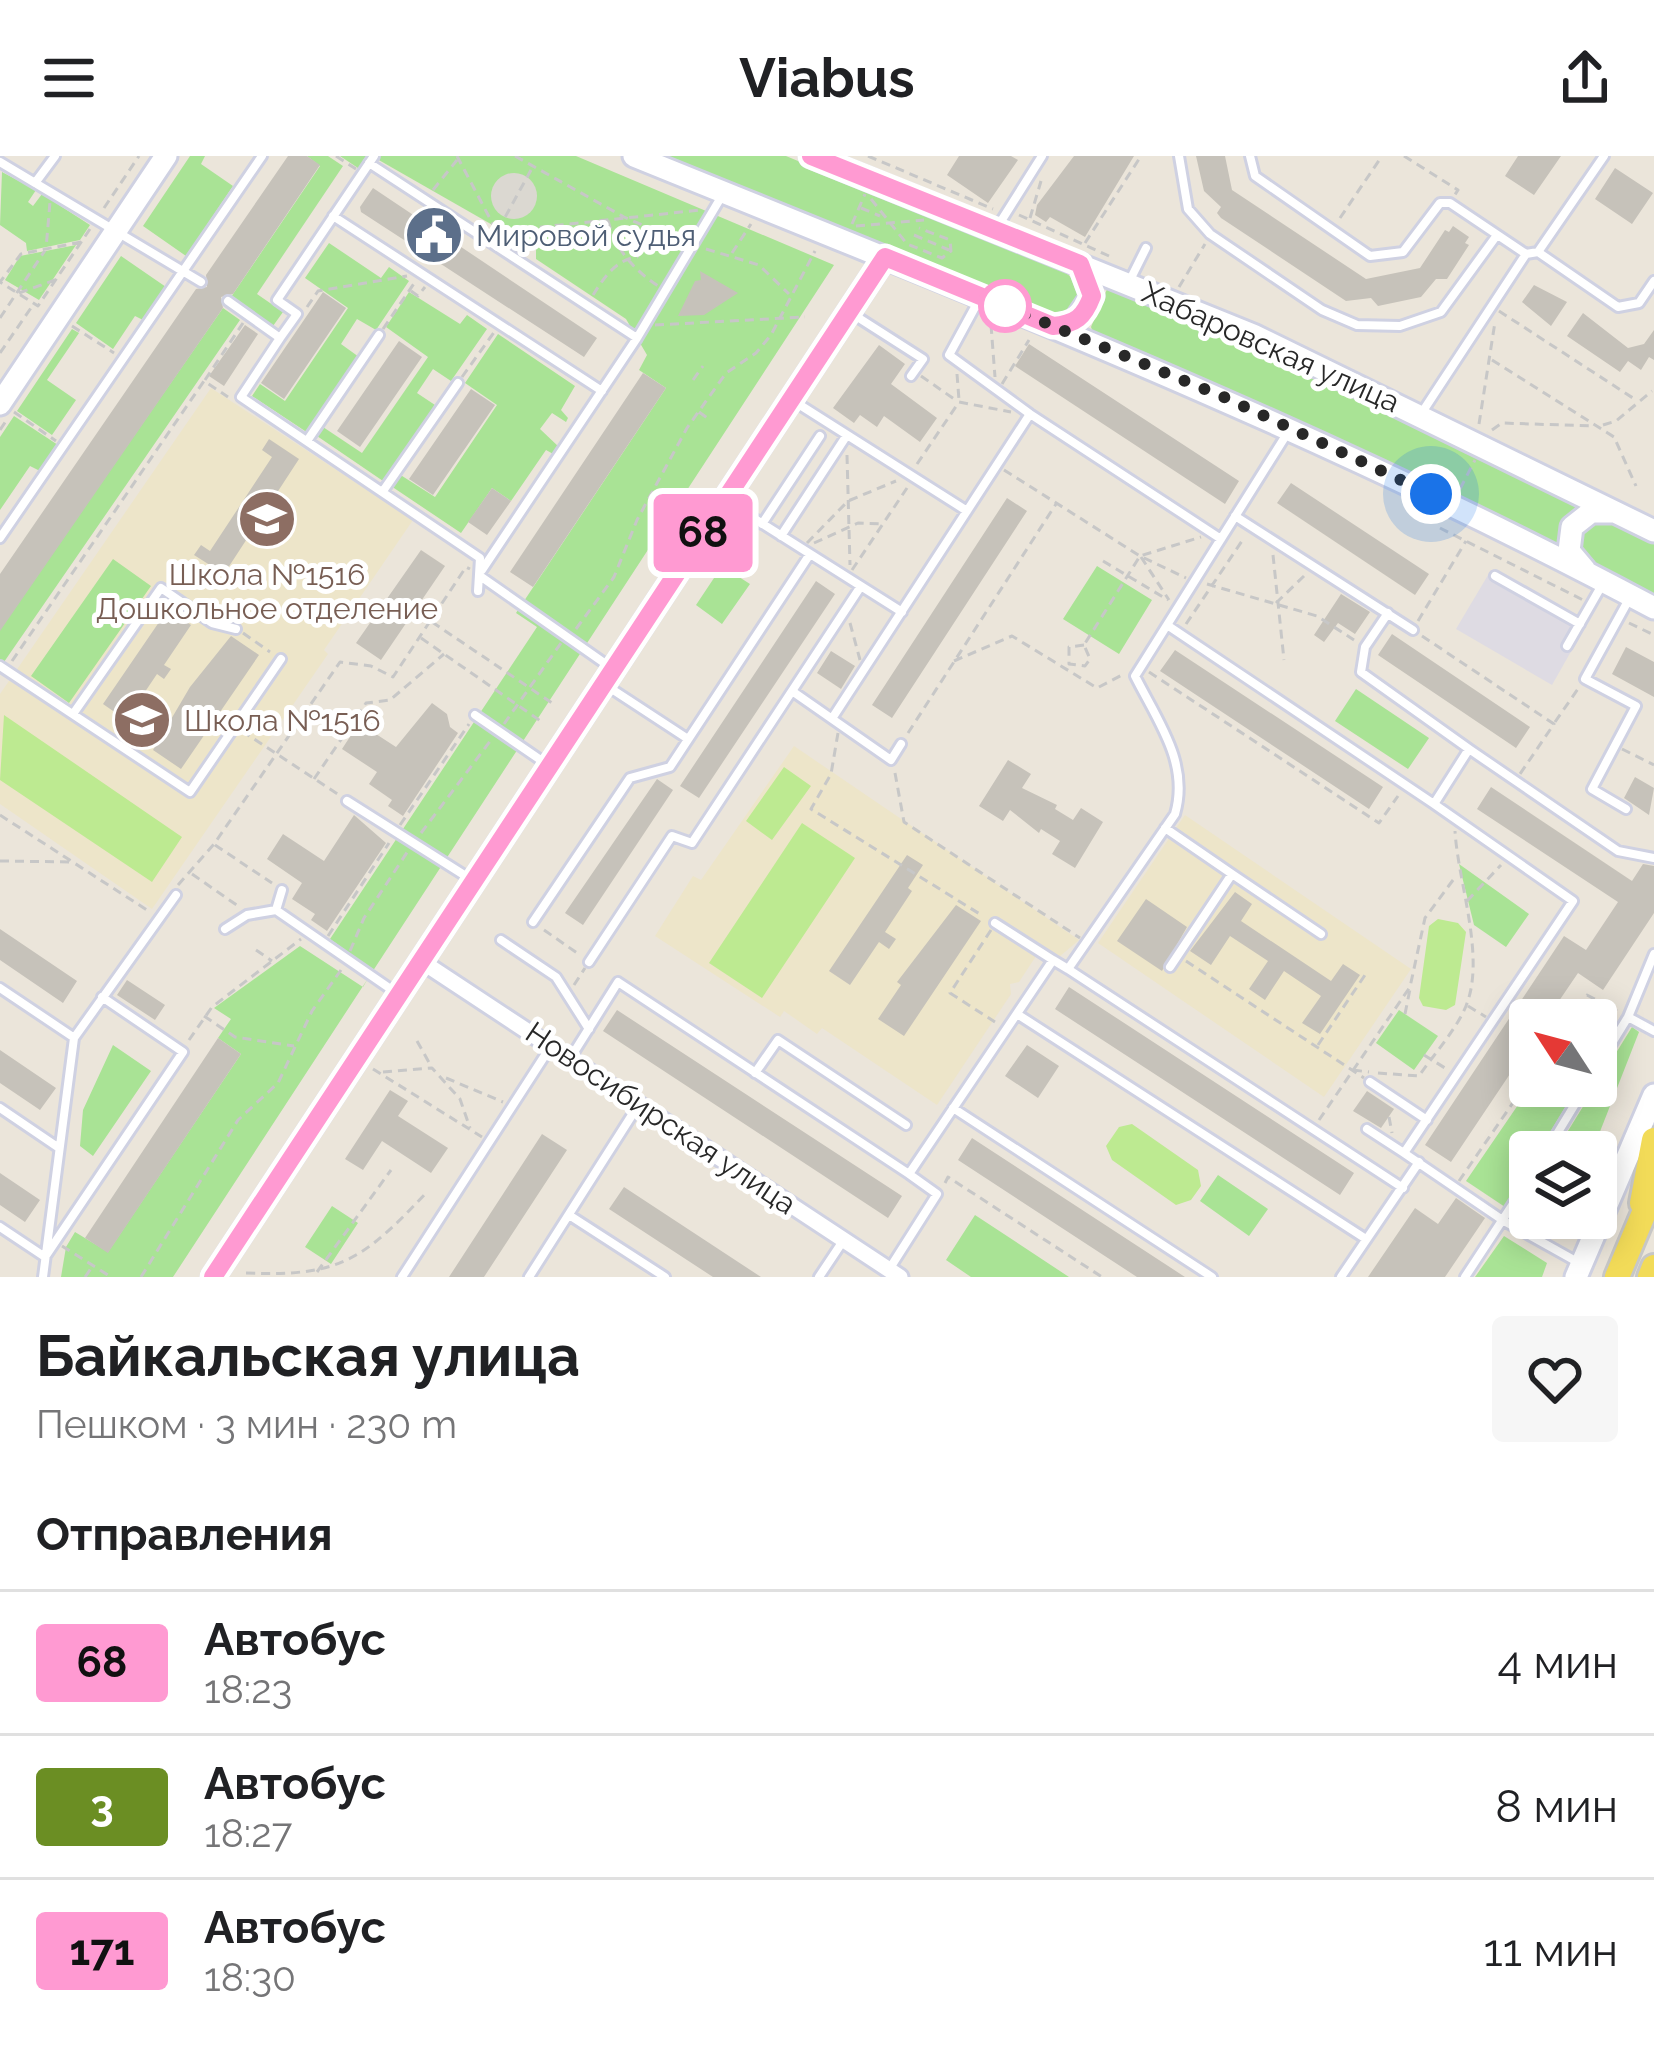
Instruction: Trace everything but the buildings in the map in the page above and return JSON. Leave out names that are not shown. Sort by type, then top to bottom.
[{"type":"main road","points":[[6,408],[106,225],[166,156]]},
{"type":"main road","points":[[634,156],[655,161],[719,200],[885,257],[1291,427],[1654,608]]},
{"type":"main road","name":"Хабаровская улица","points":[[823,158],[996,231],[1082,254],[1128,284],[1421,414],[1654,531]]},
{"type":"main road","points":[[1053,326],[1073,324],[1086,312],[1092,296],[1082,254]]},
{"type":"main road","points":[[213,1277],[885,257]]},
{"type":"main road","points":[[1596,578],[1569,551],[1572,527],[1591,512],[1618,512]]},
{"type":"main road","points":[[1579,1271],[1654,1095]]},
{"type":"main road","points":[[1638,1226],[1654,1140]]},
{"type":"main road","points":[[1617,1277],[1654,1189]]},
{"type":"main road","points":[[1650,1277],[1654,1267]]},
{"type":"street","name":"Новосибирская улица","points":[[422,961],[895,1273]]},
{"type":"lane","points":[[35,183],[55,156]]},
{"type":"lane","points":[[0,538],[262,156]]},
{"type":"lane","points":[[996,231],[1042,156]]},
{"type":"lane","points":[[1179,156],[1188,209],[1210,234],[1322,310],[1357,326],[1400,326],[1441,312],[1497,235]]},
{"type":"lane","points":[[1250,156],[1255,176],[1370,256],[1402,252],[1440,202],[1450,203],[1526,254],[1538,252],[1618,307],[1639,303],[1654,281]]},
{"type":"lane","points":[[1538,252],[1604,156]]},
{"type":"lane","points":[[478,590],[481,558],[241,397],[297,314],[277,300],[371,160],[637,338]]},
{"type":"lane","points":[[0,162],[201,282]]},
{"type":"lane","points":[[479,575],[637,338],[719,200]]},
{"type":"lane","points":[[333,217],[602,391]]},
{"type":"lane","points":[[1128,284],[1146,248]]},
{"type":"lane","points":[[1421,414],[1526,254]]},
{"type":"lane","points":[[981,296],[949,355],[1218,537]]},
{"type":"lane","points":[[228,301],[280,338]]},
{"type":"lane","points":[[849,311],[923,359],[913,374]]},
{"type":"lane","points":[[307,441],[379,335]]},
{"type":"lane","points":[[382,491],[458,383]]},
{"type":"lane","points":[[791,399],[967,512]]},
{"type":"lane","points":[[833,717],[1030,414]]},
{"type":"lane","points":[[1068,969],[1140,873],[1182,790],[1178,762],[1135,676],[1167,625],[1174,604],[1195,581],[1218,537],[1291,427]]},
{"type":"lane","points":[[781,536],[847,435]]},
{"type":"lane","points":[[762,524],[820,436]]},
{"type":"lane","points":[[725,500],[849,574],[902,612]]},
{"type":"lane","points":[[1235,516],[1413,630]]},
{"type":"lane","points":[[532,922],[630,778],[670,767],[806,551]]},
{"type":"lane","points":[[479,575],[566,635],[608,677],[688,739]]},
{"type":"lane","points":[[1495,576],[1580,624]]},
{"type":"lane","points":[[1567,646],[1591,604],[1596,578]]},
{"type":"lane","points":[[590,962],[672,836],[692,843],[860,586]]},
{"type":"lane","points":[[73,714],[160,588],[212,623],[236,628]]},
{"type":"lane","points":[[1626,809],[1592,789],[1636,706],[1585,679],[1631,596]]},
{"type":"lane","points":[[1388,613],[1365,646],[1361,672],[1369,680],[1618,851],[1654,858]]},
{"type":"lane","points":[[1167,625],[1573,901],[1404,1153]]},
{"type":"lane","points":[[3,668],[190,792],[281,659]]},
{"type":"lane","points":[[792,691],[891,760],[901,744]]},
{"type":"lane","points":[[476,715],[550,766]]},
{"type":"lane","points":[[1434,804],[1469,749]]},
{"type":"lane","points":[[347,801],[474,881]]},
{"type":"lane","points":[[1165,828],[1321,934]]},
{"type":"lane","points":[[1170,967],[1232,874]]},
{"type":"lane","points":[[275,910],[282,890]]},
{"type":"lane","points":[[43,1277],[74,1038],[176,891]]},
{"type":"lane","points":[[225,928],[250,914],[275,910],[399,994]]},
{"type":"lane","points":[[995,923],[1402,1188]]},
{"type":"lane","points":[[501,940],[556,977],[589,1029]]},
{"type":"lane","points":[[1617,1035],[1654,954]]},
{"type":"lane","points":[[909,1174],[1053,960]]},
{"type":"lane","points":[[571,1057],[618,982],[909,1174],[937,1194],[895,1273]]},
{"type":"lane","points":[[0,988],[74,1038]]},
{"type":"lane","points":[[45,1257],[182,1052],[102,997]]},
{"type":"lane","points":[[1017,1014],[1366,1239]]},
{"type":"lane","points":[[1628,1017],[1654,1031]]},
{"type":"lane","points":[[755,1073],[778,1040],[906,1125]]},
{"type":"lane","points":[[402,1277],[552,1045]]},
{"type":"lane","points":[[1370,1082],[1427,1120]]},
{"type":"lane","points":[[530,1277],[640,1103]]},
{"type":"lane","points":[[0,1108],[59,1148]]},
{"type":"lane","points":[[953,1108],[1212,1277]]},
{"type":"lane","points":[[1366,1129],[1579,1271]]},
{"type":"lane","points":[[1341,1277],[1418,1162]]},
{"type":"lane","points":[[1465,1277],[1509,1213]]},
{"type":"lane","points":[[569,1214],[665,1277]]},
{"type":"lane","points":[[0,1227],[45,1257]]},
{"type":"lane","points":[[819,1277],[844,1240]]},
{"type":"path","points":[[81,242],[17,256],[0,282],[38,306],[81,242],[106,225],[139,156]]},
{"type":"path","points":[[515,156],[690,254],[731,254],[759,265],[790,296]]},
{"type":"path","points":[[1082,254],[1141,156]]},
{"type":"path","points":[[1332,230],[1382,156]]},
{"type":"path","points":[[1404,156],[1458,190],[1450,203]]},
{"type":"path","points":[[425,200],[457,157],[497,231]]},
{"type":"path","points":[[340,158],[362,173]]},
{"type":"path","points":[[485,239],[497,231],[533,167]]},
{"type":"path","points":[[1029,220],[1042,175]]},
{"type":"path","points":[[926,219],[890,225],[849,228],[867,191],[883,217],[890,225],[907,244],[942,258],[951,251]]},
{"type":"path","points":[[0,318],[46,249],[51,192]]},
{"type":"path","points":[[497,231],[608,220],[719,200]]},
{"type":"path","points":[[859,208],[883,217]]},
{"type":"path","points":[[608,220],[634,270],[664,291]]},
{"type":"path","points":[[731,254],[751,224]]},
{"type":"path","points":[[587,305],[606,274],[627,258],[637,257],[646,226]]},
{"type":"path","points":[[919,228],[950,241],[951,251]]},
{"type":"path","points":[[1178,289],[1210,234]]},
{"type":"path","points":[[914,235],[951,251]]},
{"type":"path","points":[[141,1277],[238,1120],[278,1083],[312,1011],[348,958],[364,917],[473,758],[500,731],[566,635],[614,577],[637,520],[698,411],[727,373],[764,346],[815,251]]},
{"type":"path","points":[[318,290],[421,273]]},
{"type":"path","points":[[379,335],[421,273]]},
{"type":"path","points":[[17,293],[56,280]]},
{"type":"path","points":[[0,352],[33,304]]},
{"type":"path","points":[[1478,432],[1496,323],[1490,308]]},
{"type":"path","points":[[1490,308],[1638,401]]},
{"type":"path","points":[[3,668],[247,316]]},
{"type":"path","points":[[641,326],[805,317]]},
{"type":"path","points":[[458,383],[499,324]]},
{"type":"path","points":[[70,325],[125,360]]},
{"type":"path","points":[[991,325],[998,390]]},
{"type":"path","points":[[0,338],[7,343]]},
{"type":"path","points":[[998,390],[1030,340]]},
{"type":"path","points":[[1492,359],[1614,437],[1636,486]]},
{"type":"path","points":[[913,374],[958,402],[957,361]]},
{"type":"path","points":[[693,380],[704,366]]},
{"type":"path","points":[[204,381],[232,400],[241,397]]},
{"type":"path","points":[[1487,436],[1502,423],[1599,426],[1616,421],[1652,391]]},
{"type":"path","points":[[6,408],[64,446]]},
{"type":"path","points":[[698,411],[710,420]]},
{"type":"path","points":[[847,435],[849,574]]},
{"type":"path","points":[[1456,496],[1478,453]]},
{"type":"path","points":[[1003,470],[1172,575],[1317,616],[1365,646]]},
{"type":"path","points":[[849,574],[914,478]]},
{"type":"path","points":[[901,744],[1057,503]]},
{"type":"path","points":[[806,551],[858,523],[884,524]]},
{"type":"path","points":[[1180,633],[1252,526]]},
{"type":"path","points":[[1440,528],[1591,604]]},
{"type":"path","points":[[1084,645],[1140,556],[1218,537]]},
{"type":"path","points":[[1272,539],[1284,660]]},
{"type":"path","points":[[1466,541],[1413,630],[1554,724]]},
{"type":"path","points":[[1140,556],[1174,604]]},
{"type":"path","points":[[1103,561],[1174,604]]},
{"type":"path","points":[[1275,604],[1316,565]]},
{"type":"path","points":[[176,891],[340,662],[371,665],[393,677],[466,567],[479,575]]},
{"type":"path","points":[[846,609],[863,671]]},
{"type":"path","points":[[1619,619],[1654,635]]},
{"type":"path","points":[[431,621],[555,705]]},
{"type":"path","points":[[236,628],[281,659]]},
{"type":"path","points":[[954,661],[1012,636],[1097,688],[1141,667],[1379,823],[1406,784]]},
{"type":"path","points":[[420,638],[542,722]]},
{"type":"path","points":[[1084,645],[1090,659],[1085,666],[1069,664],[1069,647],[1084,645]]},
{"type":"path","points":[[314,779],[366,703],[389,700],[445,654]]},
{"type":"path","points":[[1515,780],[1585,679]]},
{"type":"path","points":[[235,727],[347,801]]},
{"type":"path","points":[[837,737],[831,774],[811,809],[995,923],[950,993],[1006,1029]]},
{"type":"path","points":[[1616,745],[1654,765]]},
{"type":"path","points":[[891,760],[904,822],[1087,942]]},
{"type":"path","points":[[0,815],[156,916]]},
{"type":"path","points":[[1178,955],[1353,1070],[1419,1076],[1467,1005],[1473,930],[1457,874],[1454,818]]},
{"type":"path","points":[[214,844],[282,890]]},
{"type":"path","points":[[1466,902],[1510,857]]},
{"type":"path","points":[[0,861],[76,862]]},
{"type":"path","points":[[190,873],[250,914]]},
{"type":"path","points":[[1405,1014],[1422,952],[1425,918],[1457,874]]},
{"type":"path","points":[[532,922],[590,962],[568,993]]},
{"type":"path","points":[[182,1052],[204,1016],[308,933]]},
{"type":"path","points":[[256,950],[274,962]]},
{"type":"path","points":[[1462,958],[1471,959]]},
{"type":"path","points":[[1317,1047],[1365,976]]},
{"type":"path","points":[[1313,1130],[1410,987]]},
{"type":"path","points":[[1467,1005],[1493,1021]]},
{"type":"path","points":[[1617,1011],[1628,1017]]},
{"type":"path","points":[[204,1016],[235,1037],[296,1046]]},
{"type":"path","points":[[417,1041],[432,1068],[444,1077],[512,1106]]},
{"type":"path","points":[[1424,1055],[1457,1075]]},
{"type":"path","points":[[371,1068],[490,1142]]},
{"type":"path","points":[[379,1073],[432,1068]]},
{"type":"path","points":[[444,1077],[470,1115],[471,1130]]},
{"type":"path","points":[[1455,1187],[1510,1107]]},
{"type":"path","points":[[320,1274],[391,1170]]},
{"type":"path","points":[[937,1194],[949,1177],[1102,1277]]},
{"type":"path","points":[[246,1273],[320,1274],[382,1240],[426,1193]]},
{"type":"path","points":[[56,1241],[111,1277]]},
{"type":"path","points":[[85,1277],[93,1265]]},
{"type":"shaded area","points":[[514,173],[531,179],[537,196],[531,213],[514,219],[497,213],[491,196],[497,179]]},
{"type":"shaded area","name":"Школа №1516","points":[[211,388],[413,520],[324,650],[328,654],[152,909],[0,804],[0,694]]},
{"type":"shaded area","points":[[1491,570],[1586,625],[1552,685],[1456,629]]},
{"type":"shaded area","points":[[794,746],[1079,940],[1059,957],[1042,947],[1019,982],[1010,984],[1011,994],[937,1105],[822,1028],[817,1034],[784,1011],[780,1017],[655,936],[693,876],[701,880]]},
{"type":"shaded area","points":[[1185,815],[1411,969],[1324,1097],[1098,943]]},
{"type":"green space","points":[[190,156],[205,156],[201,164],[233,186],[186,256],[143,226]]},
{"type":"green space","points":[[307,156],[328,156],[343,166],[257,294],[283,312],[273,326],[231,297],[320,166]]},
{"type":"green space","points":[[340,156],[576,156],[834,265],[368,978],[373,970],[330,939],[537,627],[516,613],[666,388],[639,370],[647,355],[626,319],[536,259],[536,250],[377,159],[361,170]]},
{"type":"green space","points":[[658,156],[786,156],[1065,272],[1078,289],[1074,310],[1051,318]]},
{"type":"green space","points":[[2,172],[36,190],[28,202],[33,206],[42,194],[90,225],[80,240],[27,251],[26,243],[0,225]]},
{"type":"green space","points":[[329,243],[381,278],[389,267],[409,281],[376,330],[357,319],[341,344],[359,357],[308,433],[252,396],[260,384],[285,401],[348,308],[305,278]]},
{"type":"green space","points":[[76,245],[39,300],[5,280],[20,256]]},
{"type":"green space","points":[[121,256],[166,287],[143,320],[135,316],[113,349],[76,323]]},
{"type":"green space","points":[[1108,287],[1252,346],[1584,506],[1563,519],[1558,535],[1562,550],[1293,418],[1093,332]]},
{"type":"green space","points":[[409,292],[460,324],[467,315],[487,329],[451,381],[433,369],[417,393],[435,405],[383,481],[317,436],[323,427],[362,453],[428,357],[386,327]]},
{"type":"green space","points":[[223,308],[240,320],[4,662],[0,660],[0,628]]},
{"type":"green space","points":[[72,329],[79,333],[47,380],[76,400],[52,435],[17,411]]},
{"type":"green space","points":[[498,334],[575,386],[561,410],[566,422],[552,413],[540,429],[560,448],[555,455],[546,450],[511,501],[492,488],[461,533],[391,486],[399,474],[435,497],[497,405],[465,383]]},
{"type":"green space","points":[[14,416],[58,445],[40,471],[30,466],[0,510],[0,437]]},
{"type":"green space","points":[[1606,517],[1654,541],[1654,597],[1584,561],[1580,546],[1585,530]]},
{"type":"green space","points":[[113,559],[151,586],[69,703],[31,676]]},
{"type":"green space","points":[[722,566],[750,584],[722,624],[696,605]]},
{"type":"green space","points":[[1097,566],[1152,600],[1119,654],[1063,619]]},
{"type":"green space","points":[[1356,689],[1429,738],[1408,769],[1335,721]]},
{"type":"green space","points":[[4,715],[182,837],[152,882],[0,780]]},
{"type":"green space","points":[[784,767],[811,786],[772,840],[746,821]]},
{"type":"green space","points":[[802,823],[855,858],[762,998],[709,963]]},
{"type":"green space","points":[[1459,864],[1529,914],[1506,947],[1474,925]]},
{"type":"green space","points":[[1438,919],[1458,923],[1466,932],[1455,1005],[1446,1010],[1423,1006],[1419,998],[1429,926]]},
{"type":"green space","points":[[300,946],[363,987],[173,1277],[61,1277],[66,1247],[75,1232],[108,1252],[241,1054],[218,1038],[231,1019],[214,1008]]},
{"type":"green space","points":[[1399,1010],[1438,1036],[1414,1070],[1376,1043]]},
{"type":"green space","points":[[1632,1027],[1639,1032],[1617,1088],[1617,1051]]},
{"type":"green space","points":[[113,1045],[151,1071],[93,1156],[80,1146],[83,1110]]},
{"type":"green space","points":[[1517,1107],[1565,1107],[1551,1131],[1509,1131],[1509,1200],[1505,1207],[1466,1181]]},
{"type":"green space","points":[[1583,1107],[1610,1107],[1600,1131],[1568,1131]]},
{"type":"green space","points":[[1132,1124],[1198,1170],[1201,1186],[1191,1200],[1176,1205],[1112,1160],[1106,1146],[1119,1127]]},
{"type":"green space","points":[[1218,1175],[1268,1209],[1249,1236],[1200,1201]]},
{"type":"green space","points":[[332,1206],[358,1223],[331,1264],[305,1247]]},
{"type":"green space","points":[[975,1215],[1069,1277],[971,1277],[946,1260]]},
{"type":"green space","points":[[1504,1236],[1547,1263],[1542,1277],[1475,1277]]},
{"type":"bus line","name":"68","points":[[213,1277],[885,257],[1053,326],[1073,324],[1086,312],[1092,296],[1080,264],[811,156]]},
{"type":"place","name":"Мировой судья","points":[[434,235]]},
{"type":"place","name":"Школа №1516 Дошкольное отделение","points":[[267,519]]},
{"type":"place","name":"Школа №1516","points":[[142,720]]},
{"type":"route","points":[[1005,306],[1226,398],[1431,494]]}]
